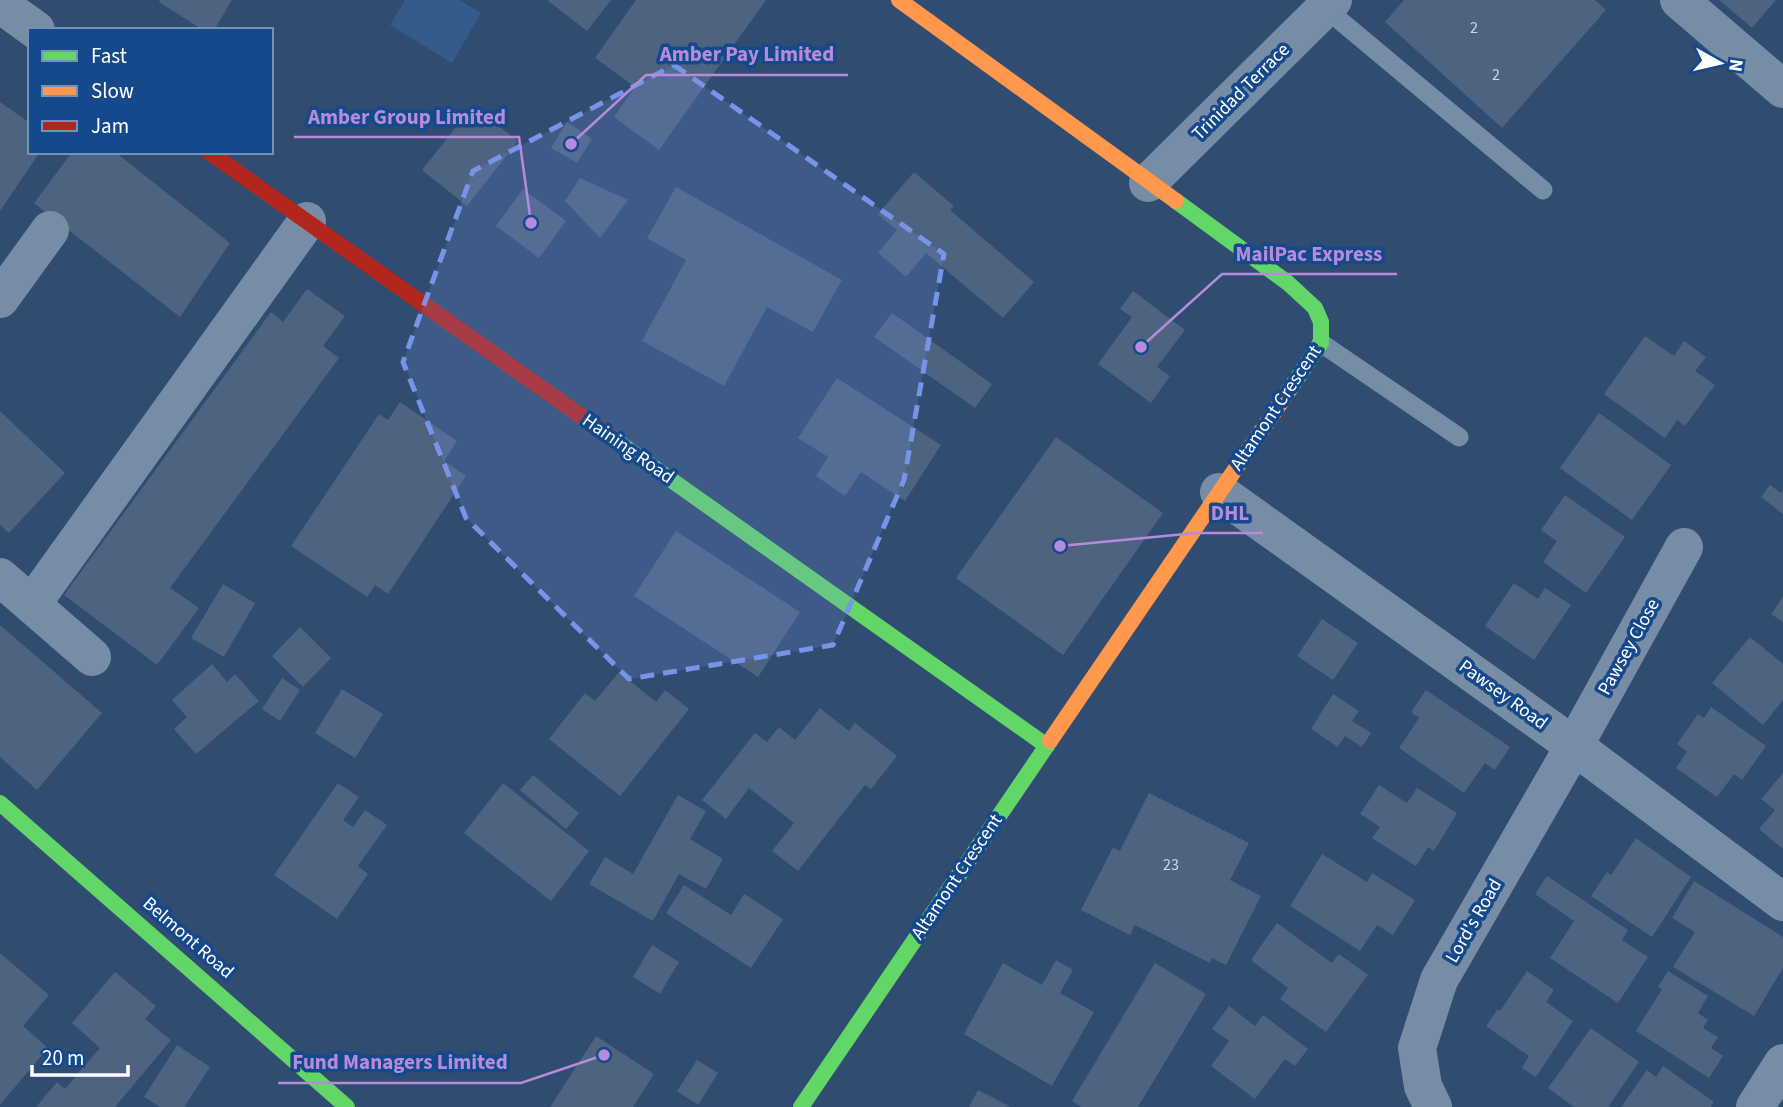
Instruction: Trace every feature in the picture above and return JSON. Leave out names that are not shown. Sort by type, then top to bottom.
[{"type":"street","name":"Altamont Crescent","points":[[801,1107],[1321,343],[1323,327],[1312,303],[1288,283],[899,0]]},
{"type":"street","points":[[1679,0],[1783,89]]},
{"type":"street","points":[[6,4],[34,28]]},
{"type":"street","name":"Trinidad Terrace","points":[[1148,183],[1329,4]]},
{"type":"street","name":"Haining Road","points":[[212,154],[1047,746]]},
{"type":"street","points":[[32,604],[307,222]]},
{"type":"street","points":[[0,299],[50,230]]},
{"type":"street","name":"Pawsey Road","points":[[1220,492],[1574,746],[1783,902]]},
{"type":"street","name":"Pawsey Close","points":[[1574,746],[1684,547]]},
{"type":"street","points":[[0,577],[92,657]]},
{"type":"street","name":"Lord's Road","points":[[1433,1107],[1423,1086],[1417,1048],[1439,980],[1574,746]]},
{"type":"street","name":"Belmont Road","points":[[0,803],[346,1107]]},
{"type":"street","points":[[1755,1107],[1783,1063]]},
{"type":"lane","points":[[1329,4],[1544,190]]},
{"type":"lane","points":[[1321,343],[1460,437]]},
{"type":"highlighted area","points":[[674,65],[944,254],[904,480],[833,645],[629,679],[466,518],[403,362],[473,171]]},
{"type":"water","points":[[405,0],[459,0],[481,13],[452,63],[390,25]]},
{"type":"building","points":[[232,0],[215,28],[200,28],[159,2]]},
{"type":"building","points":[[547,0],[611,0],[587,31]]},
{"type":"building","points":[[636,0],[766,0],[659,150],[614,117],[635,87],[595,58]]},
{"type":"building","points":[[1404,0],[1595,0],[1606,10],[1502,128],[1385,22]]},
{"type":"building","points":[[1719,0],[1776,0],[1752,28]]},
{"type":"building","points":[[0,102],[28,122],[28,154],[39,154],[0,211]]},
{"type":"building","points":[[473,106],[518,141],[467,206],[422,170]]},
{"type":"building","points":[[567,122],[592,139],[577,163],[551,148]]},
{"type":"building","points":[[71,154],[118,154],[230,243],[180,317],[34,203]]},
{"type":"building","points":[[914,172],[954,206],[950,210],[1034,282],[1003,318],[926,253],[906,277],[878,253],[897,230],[878,214]]},
{"type":"building","points":[[580,178],[628,200],[600,238],[565,201]]},
{"type":"building","points":[[676,187],[842,280],[813,332],[767,307],[724,386],[642,341],[686,260],[647,238]]},
{"type":"building","points":[[523,189],[566,221],[539,258],[496,226]]},
{"type":"building","points":[[307,289],[345,316],[323,346],[339,358],[170,588],[199,608],[157,665],[64,595],[271,312],[283,322]]},
{"type":"building","points":[[1133,291],[1185,330],[1157,367],[1170,376],[1151,403],[1098,364],[1132,317],[1120,309]]},
{"type":"building","points":[[892,313],[992,384],[975,408],[874,337]]},
{"type":"building","points":[[1645,336],[1674,356],[1684,341],[1706,357],[1695,371],[1715,385],[1685,426],[1677,420],[1665,438],[1604,394]]},
{"type":"building","points":[[837,378],[941,445],[905,501],[861,472],[845,496],[816,476],[828,457],[798,438]]},
{"type":"building","points":[[400,402],[457,441],[444,461],[466,476],[388,594],[375,585],[367,597],[291,546],[379,414],[388,420]]},
{"type":"building","points":[[0,411],[65,473],[9,533],[0,525]]},
{"type":"building","points":[[1599,413],[1671,465],[1632,520],[1560,468]]},
{"type":"building","points":[[1056,437],[1163,513],[1063,655],[956,578]]},
{"type":"building","points":[[1770,485],[1781,493],[1783,490],[1783,514],[1761,497]]},
{"type":"building","points":[[1565,495],[1625,537],[1586,593],[1543,562],[1557,541],[1541,530]]},
{"type":"building","points":[[676,531],[800,612],[758,677],[634,596]]},
{"type":"building","points":[[1514,583],[1538,599],[1545,588],[1571,605],[1534,660],[1485,626]]},
{"type":"building","points":[[223,584],[255,603],[224,657],[191,638]]},
{"type":"building","points":[[1783,597],[1783,622],[1771,614]]},
{"type":"building","points":[[1322,619],[1358,643],[1333,680],[1297,656]]},
{"type":"building","points":[[0,625],[102,713],[37,790],[0,757]]},
{"type":"building","points":[[300,627],[331,658],[303,687],[272,656]]},
{"type":"building","points":[[1750,637],[1783,664],[1783,700],[1763,725],[1712,683]]},
{"type":"building","points":[[212,664],[227,682],[235,674],[259,701],[196,754],[174,729],[187,717],[172,700]]},
{"type":"building","points":[[619,672],[656,702],[665,690],[689,709],[620,796],[549,739],[585,693],[595,701]]},
{"type":"building","points":[[282,678],[300,690],[280,721],[262,709]]},
{"type":"building","points":[[342,689],[383,714],[355,758],[315,733]]},
{"type":"building","points":[[1426,690],[1510,747],[1495,770],[1485,763],[1464,793],[1399,748],[1419,718],[1411,712]]},
{"type":"building","points":[[1333,694],[1359,711],[1352,721],[1371,733],[1362,747],[1345,736],[1338,747],[1311,729]]},
{"type":"building","points":[[1711,707],[1766,746],[1742,780],[1734,774],[1717,797],[1676,768],[1687,752],[1677,744],[1698,714],[1704,718]]},
{"type":"building","points":[[820,708],[849,731],[855,723],[897,756],[871,789],[865,785],[798,871],[772,851],[794,823],[749,788],[726,819],[702,800],[755,733],[767,742],[779,727],[795,740]]},
{"type":"building","points":[[1783,773],[1783,849],[1759,829],[1775,810],[1761,799]]},
{"type":"building","points":[[533,775],[579,813],[566,829],[520,790]]},
{"type":"building","points":[[338,783],[359,797],[343,820],[353,827],[365,810],[387,825],[358,866],[368,874],[337,919],[274,875]]},
{"type":"building","points":[[503,783],[589,851],[551,901],[464,833]]},
{"type":"building","points":[[1379,785],[1407,803],[1417,788],[1457,813],[1434,851],[1428,847],[1416,866],[1372,838],[1380,827],[1360,814]]},
{"type":"building","points":[[1149,793],[1249,843],[1230,880],[1261,896],[1226,965],[1212,958],[1210,963],[1135,925],[1130,935],[1081,910],[1113,847],[1120,851]]},
{"type":"building","points":[[678,795],[706,811],[690,839],[723,859],[706,889],[679,874],[653,921],[589,884],[605,857],[633,874]]},
{"type":"building","points":[[1636,838],[1691,877],[1652,937],[1591,896],[1607,872],[1611,875]]},
{"type":"building","points":[[1322,854],[1367,882],[1372,873],[1415,900],[1393,935],[1377,925],[1360,951],[1290,906]]},
{"type":"building","points":[[1547,876],[1628,930],[1622,940],[1648,957],[1618,1003],[1550,958],[1574,921],[1535,894]]},
{"type":"building","points":[[1694,881],[1783,937],[1783,968],[1754,1016],[1673,967],[1695,932],[1672,918]]},
{"type":"building","points":[[684,885],[731,915],[744,894],[783,919],[751,968],[666,913]]},
{"type":"building","points":[[1277,923],[1332,963],[1339,954],[1368,975],[1326,1032],[1280,999],[1288,988],[1251,960]]},
{"type":"building","points":[[652,945],[679,962],[660,994],[633,977]]},
{"type":"building","points":[[0,953],[49,995],[23,1026],[48,1048],[0,1105]]},
{"type":"building","points":[[1056,960],[1073,970],[1060,993],[1094,1012],[1052,1086],[964,1034],[1003,963],[1042,985]]},
{"type":"building","points":[[1155,963],[1206,994],[1138,1107],[1081,1107],[1072,1101]]},
{"type":"building","points":[[1527,971],[1554,990],[1546,1002],[1573,1021],[1536,1077],[1522,1068],[1529,1056],[1486,1026],[1498,1009],[1500,1011]]},
{"type":"building","points":[[1668,971],[1708,996],[1698,1013],[1708,1020],[1703,1028],[1718,1037],[1711,1048],[1723,1056],[1709,1078],[1636,1031],[1662,989],[1658,987]]},
{"type":"building","points":[[115,972],[156,1006],[145,1019],[171,1040],[115,1107],[36,1107],[57,1082],[65,1089],[100,1048],[72,1023]]},
{"type":"building","points":[[1229,1006],[1255,1026],[1263,1015],[1308,1049],[1295,1066],[1285,1059],[1255,1099],[1211,1066],[1229,1041],[1212,1029]]},
{"type":"building","points":[[1591,1028],[1639,1062],[1608,1107],[1574,1107],[1548,1088]]},
{"type":"building","points":[[596,1036],[654,1074],[633,1107],[550,1107]]},
{"type":"building","points":[[177,1045],[210,1067],[184,1107],[160,1107],[144,1097]]},
{"type":"building","points":[[697,1060],[718,1073],[698,1105],[677,1091]]},
{"type":"building","points":[[1663,1066],[1714,1102],[1711,1107],[1621,1107],[1647,1070],[1656,1077]]},
{"type":"building","points":[[978,1090],[1011,1107],[969,1107]]},
{"type":"traffic: fast","points":[[1176,201],[1288,283],[1315,308],[1321,322],[1321,343],[1290,389]]},
{"type":"traffic: fast","points":[[612,438],[1047,746]]},
{"type":"traffic: fast","points":[[801,1107],[1050,741]]},
{"type":"traffic: fast","points":[[0,803],[347,1107]]},
{"type":"traffic: slow","points":[[899,0],[1176,201]]},
{"type":"traffic: slow","points":[[1050,741],[1290,389]]},
{"type":"traffic: jam","points":[[212,154],[612,438]]},
{"type":"place","name":"Amber Pay Limited","points":[[571,144]]},
{"type":"place","name":"Amber Group Limited","points":[[531,223]]},
{"type":"place","name":"MailPac Express","points":[[1141,347]]},
{"type":"place","name":"DHL","points":[[1060,546]]},
{"type":"place","name":"Fund Managers Limited","points":[[604,1055]]}]
